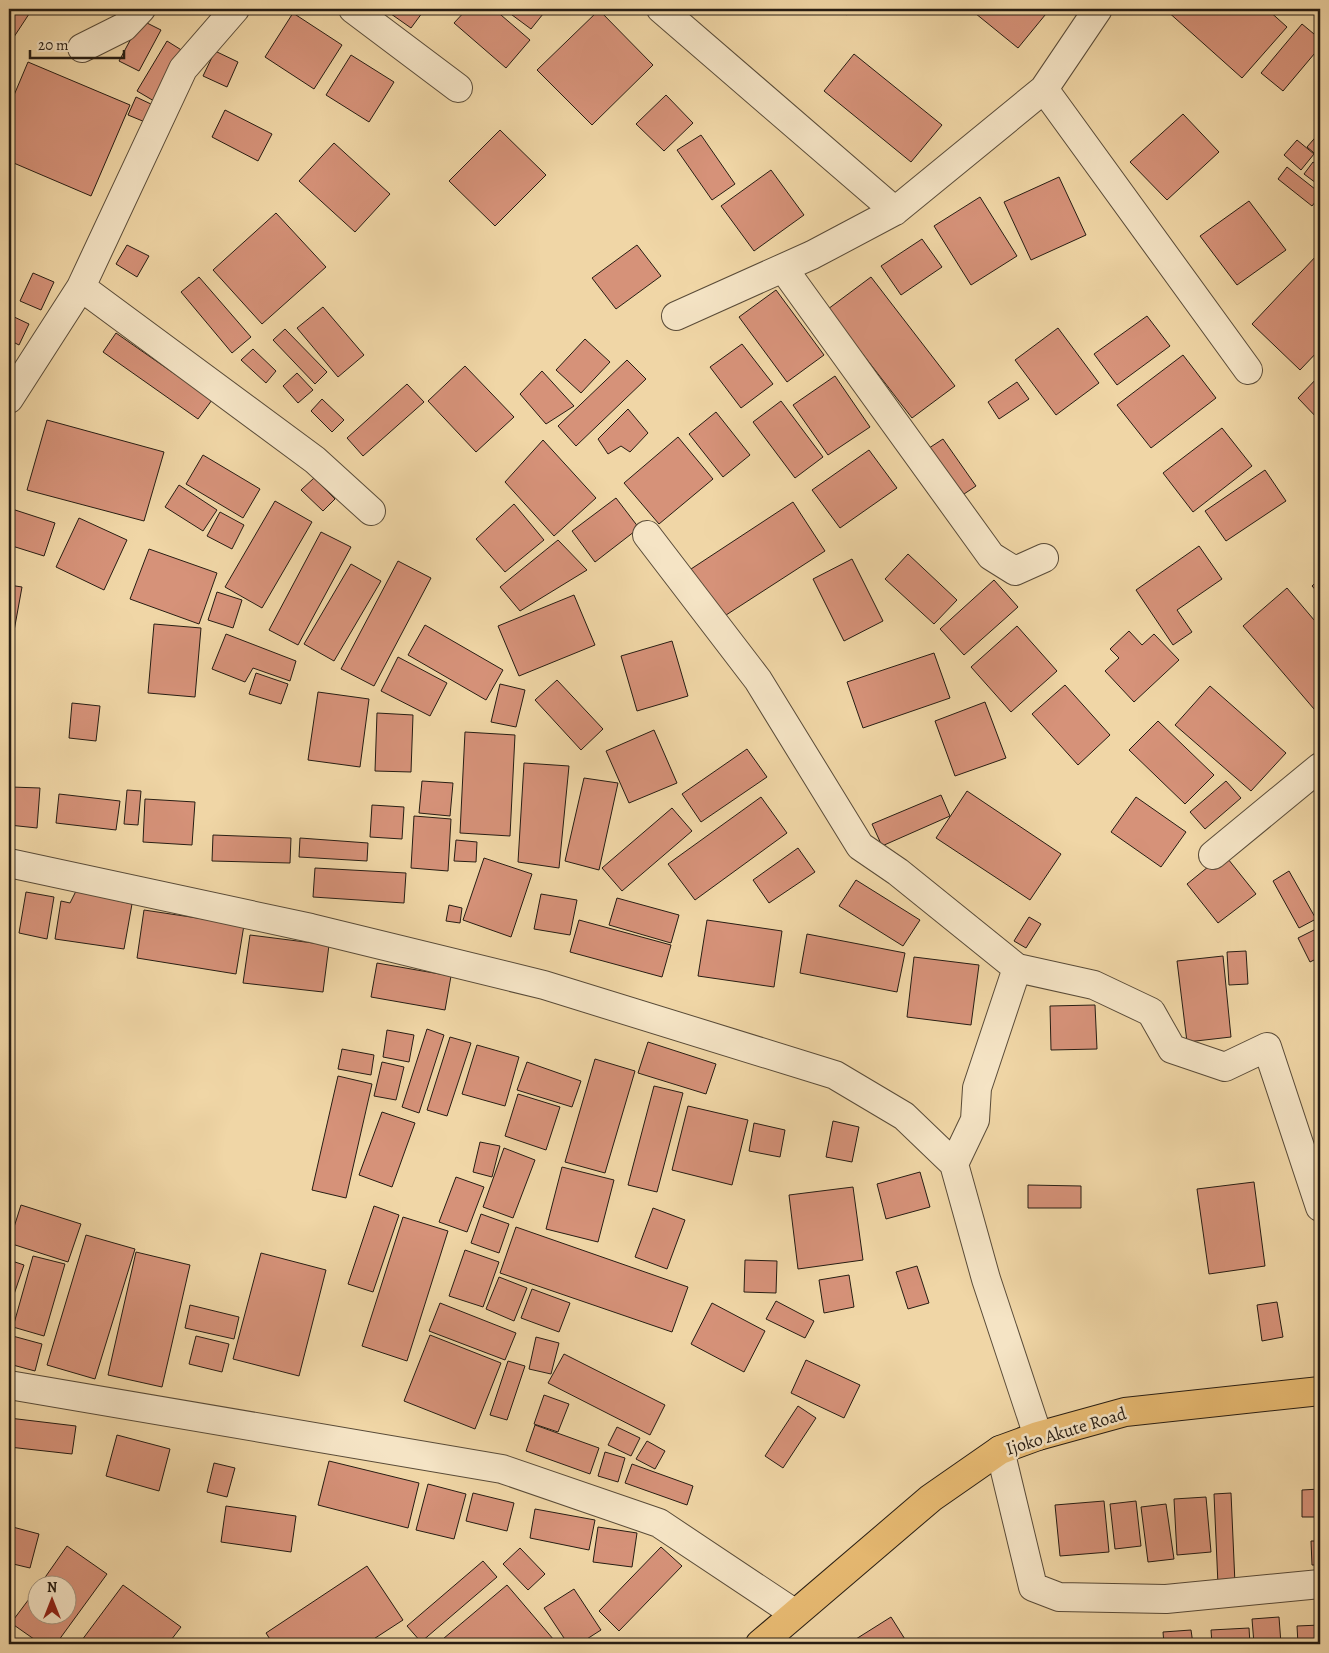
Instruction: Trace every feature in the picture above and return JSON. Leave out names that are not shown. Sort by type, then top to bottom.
[{"type":"main road","name":"Ijoko Akute Road","points":[[773,1640],[794,1613],[931,1498],[1000,1450],[1038,1436],[1125,1412],[1320,1390]]},
{"type":"street","points":[[82,48],[124,27],[141,9]]},
{"type":"street","points":[[9,399],[81,286],[183,69],[235,9]]},
{"type":"street","points":[[353,9],[458,88]]},
{"type":"street","points":[[661,9],[895,211]]},
{"type":"street","points":[[676,316],[783,268],[895,211],[1044,89],[1098,9]]},
{"type":"street","points":[[1044,89],[1248,370]]},
{"type":"street","points":[[783,268],[990,556],[1015,571],[1044,558]]},
{"type":"street","points":[[81,286],[315,460],[371,511]]},
{"type":"street","points":[[647,535],[758,680],[860,846],[898,872],[1018,968],[1094,985],[1150,1012],[1172,1049],[1225,1066],[1267,1047],[1320,1207]]},
{"type":"street","points":[[1213,855],[1320,767]]},
{"type":"street","points":[[9,863],[311,928],[535,982],[835,1075],[904,1116],[954,1164],[986,1279],[1038,1436]]},
{"type":"street","points":[[954,1164],[975,1120],[977,1088],[1018,968]]},
{"type":"street","points":[[9,1385],[502,1469],[659,1523],[794,1613]]},
{"type":"street","points":[[1000,1450],[1033,1587],[1059,1597],[1166,1599],[1320,1584]]},
{"type":"building","points":[[9,9],[21,9],[29,14],[10,43]]},
{"type":"building","points":[[384,9],[425,9],[411,28]]},
{"type":"building","points":[[467,9],[494,9],[530,40],[506,68],[454,23]]},
{"type":"building","points":[[504,9],[547,9],[531,29]]},
{"type":"building","points":[[840,9],[852,9],[847,15]]},
{"type":"building","points":[[970,9],[1050,9],[1018,48]]},
{"type":"building","points":[[1267,9],[1287,27],[1242,78],[1166,10]]},
{"type":"building","points":[[599,10],[653,65],[592,125],[537,70]]},
{"type":"building","points":[[293,13],[342,45],[314,89],[265,57]]},
{"type":"building","points":[[141,20],[161,30],[139,71],[119,61]]},
{"type":"building","points":[[1302,24],[1320,39],[1320,47],[1283,91],[1261,73]]},
{"type":"building","points":[[167,41],[183,51],[154,101],[137,91]]},
{"type":"building","points":[[215,51],[238,62],[227,87],[203,76]]},
{"type":"building","points":[[854,54],[942,125],[911,162],[824,91]]},
{"type":"building","points":[[351,55],[394,82],[369,122],[326,95]]},
{"type":"building","points":[[28,62],[130,105],[91,196],[9,161],[9,107]]},
{"type":"building","points":[[666,95],[693,123],[664,151],[636,124]]},
{"type":"building","points":[[136,97],[153,105],[145,122],[128,115]]},
{"type":"building","points":[[225,110],[272,134],[258,161],[212,137]]},
{"type":"building","points":[[1183,114],[1219,152],[1167,200],[1130,162]]},
{"type":"building","points":[[500,130],[546,175],[495,226],[449,181]]},
{"type":"building","points":[[1320,132],[1320,158],[1307,147]]},
{"type":"building","points":[[701,135],[735,184],[712,200],[677,150]]},
{"type":"building","points":[[1297,140],[1314,154],[1301,170],[1284,155]]},
{"type":"building","points":[[334,143],[390,194],[355,232],[299,181]]},
{"type":"building","points":[[1313,162],[1320,167],[1320,186],[1304,174]]},
{"type":"building","points":[[1287,167],[1320,193],[1320,196],[1312,206],[1278,179]]},
{"type":"building","points":[[771,170],[804,215],[754,251],[721,206]]},
{"type":"building","points":[[1059,177],[1086,235],[1031,260],[1004,202]]},
{"type":"building","points":[[980,197],[1017,256],[971,285],[934,226]]},
{"type":"building","points":[[1249,201],[1286,250],[1237,285],[1200,236]]},
{"type":"building","points":[[276,213],[326,267],[262,324],[213,270]]},
{"type":"building","points":[[922,239],[942,267],[901,295],[881,266]]},
{"type":"building","points":[[127,245],[149,256],[137,277],[116,264]]},
{"type":"building","points":[[637,245],[661,276],[616,309],[592,278]]},
{"type":"building","points":[[1318,254],[1320,256],[1320,349],[1300,370],[1252,324]]},
{"type":"building","points":[[33,273],[54,282],[41,310],[20,301]]},
{"type":"building","points":[[199,277],[251,337],[232,353],[181,292]]},
{"type":"building","points":[[871,277],[955,386],[912,418],[828,309]]},
{"type":"building","points":[[776,290],[824,355],[787,382],[739,317]]},
{"type":"building","points":[[323,307],[364,355],[338,377],[297,328]]},
{"type":"building","points":[[10,315],[29,324],[19,345],[9,340]]},
{"type":"building","points":[[1147,316],[1170,346],[1117,385],[1094,354]]},
{"type":"building","points":[[1058,328],[1099,383],[1056,415],[1015,360]]},
{"type":"building","points":[[285,329],[327,372],[315,384],[273,340]]},
{"type":"building","points":[[116,333],[212,400],[198,419],[103,352]]},
{"type":"building","points":[[585,339],[610,362],[581,393],[556,370]]},
{"type":"building","points":[[742,344],[773,384],[741,408],[710,367]]},
{"type":"building","points":[[253,349],[276,371],[266,383],[241,360]]},
{"type":"building","points":[[1183,355],[1216,398],[1151,448],[1117,405]]},
{"type":"building","points":[[627,360],[646,379],[576,446],[558,426]]},
{"type":"building","points":[[465,366],[514,417],[476,452],[428,401]]},
{"type":"building","points":[[542,371],[574,406],[546,424],[520,394]]},
{"type":"building","points":[[297,373],[313,390],[298,403],[283,386]]},
{"type":"building","points":[[1320,375],[1320,421],[1298,398]]},
{"type":"building","points":[[835,376],[870,427],[828,455],[793,405]]},
{"type":"building","points":[[1017,382],[1029,399],[999,419],[988,402]]},
{"type":"building","points":[[407,384],[424,402],[363,456],[347,438]]},
{"type":"building","points":[[322,399],[344,420],[332,432],[311,411]]},
{"type":"building","points":[[781,401],[823,457],[795,478],[753,422]]},
{"type":"building","points":[[628,409],[648,433],[630,452],[621,446],[608,454],[598,439]]},
{"type":"building","points":[[716,412],[750,455],[723,477],[689,434]]},
{"type":"building","points":[[47,420],[164,452],[144,521],[27,490]]},
{"type":"building","points":[[1222,428],[1252,466],[1193,512],[1163,473]]},
{"type":"building","points":[[678,437],[713,479],[659,524],[624,483]]},
{"type":"building","points":[[943,439],[976,486],[958,498],[926,450]]},
{"type":"building","points":[[543,440],[596,498],[554,536],[505,482]]},
{"type":"building","points":[[869,450],[897,488],[840,528],[812,490]]},
{"type":"building","points":[[203,455],[260,489],[243,518],[186,484]]},
{"type":"building","points":[[1265,470],[1286,501],[1226,541],[1205,511]]},
{"type":"building","points":[[314,478],[335,499],[323,511],[301,490]]},
{"type":"building","points":[[179,485],[217,510],[203,531],[165,507]]},
{"type":"building","points":[[616,498],[639,528],[595,562],[572,531]]},
{"type":"building","points":[[275,501],[312,522],[262,608],[225,587]]},
{"type":"building","points":[[793,502],[825,551],[723,617],[691,569]]},
{"type":"building","points":[[514,504],[544,540],[505,572],[476,539]]},
{"type":"building","points":[[9,508],[55,523],[44,556],[9,545]]},
{"type":"building","points":[[220,512],[244,525],[232,549],[207,536]]},
{"type":"building","points":[[79,518],[127,540],[104,590],[56,567]]},
{"type":"building","points":[[321,532],[351,547],[298,645],[269,630]]},
{"type":"building","points":[[558,540],[587,570],[520,611],[500,587]]},
{"type":"building","points":[[1199,546],[1222,579],[1177,610],[1192,632],[1173,645],[1136,590]]},
{"type":"building","points":[[149,549],[217,573],[199,624],[130,599]]},
{"type":"building","points":[[908,554],[957,600],[934,624],[885,579]]},
{"type":"building","points":[[852,559],[883,621],[844,641],[813,579]]},
{"type":"building","points":[[398,561],[431,578],[374,686],[341,669]]},
{"type":"building","points":[[351,564],[381,581],[334,661],[304,644]]},
{"type":"building","points":[[1320,578],[1320,595],[1312,586]]},
{"type":"building","points":[[994,580],[1018,607],[964,655],[940,629]]},
{"type":"building","points":[[9,585],[22,587],[10,653],[9,653]]},
{"type":"building","points":[[1287,588],[1320,627],[1320,716],[1243,626]]},
{"type":"building","points":[[217,592],[242,600],[233,628],[208,620]]},
{"type":"building","points":[[574,595],[595,645],[519,676],[498,626]]},
{"type":"building","points":[[154,624],[201,628],[195,697],[148,693]]},
{"type":"building","points":[[425,625],[503,670],[486,700],[408,655]]},
{"type":"building","points":[[1017,626],[1057,671],[1011,712],[971,667]]},
{"type":"building","points":[[1129,631],[1142,645],[1154,634],[1179,660],[1134,702],[1105,671],[1119,658],[1110,649]]},
{"type":"building","points":[[226,634],[296,661],[290,681],[253,668],[245,682],[212,669]]},
{"type":"building","points":[[672,641],[688,696],[637,711],[621,656]]},
{"type":"building","points":[[934,653],[950,698],[863,728],[847,682]]},
{"type":"building","points":[[398,657],[447,683],[430,716],[381,691]]},
{"type":"building","points":[[256,673],[288,684],[281,704],[249,694]]},
{"type":"building","points":[[557,680],[603,729],[581,750],[535,700]]},
{"type":"building","points":[[500,684],[525,690],[516,727],[491,722]]},
{"type":"building","points":[[1065,685],[1110,735],[1078,765],[1032,714]]},
{"type":"building","points":[[1210,686],[1286,753],[1251,791],[1175,725]]},
{"type":"building","points":[[318,692],[369,699],[360,767],[308,760]]},
{"type":"building","points":[[985,702],[1006,758],[955,776],[935,721]]},
{"type":"building","points":[[72,703],[100,706],[96,741],[69,738]]},
{"type":"building","points":[[377,713],[413,715],[411,772],[375,771]]},
{"type":"building","points":[[1158,721],[1214,775],[1185,804],[1129,750]]},
{"type":"building","points":[[654,730],[677,783],[629,803],[606,751]]},
{"type":"building","points":[[465,732],[515,735],[510,836],[460,833]]},
{"type":"building","points":[[747,749],[767,777],[701,822],[682,794]]},
{"type":"building","points":[[524,763],[569,766],[559,868],[518,862]]},
{"type":"building","points":[[584,778],[618,783],[599,870],[565,861]]},
{"type":"building","points":[[422,781],[453,783],[450,816],[419,813]]},
{"type":"building","points":[[1226,781],[1241,798],[1205,829],[1190,812]]},
{"type":"building","points":[[11,787],[40,788],[37,828],[9,825]]},
{"type":"building","points":[[127,790],[141,791],[138,825],[124,824]]},
{"type":"building","points":[[967,791],[1061,854],[1030,900],[936,838]]},
{"type":"building","points":[[59,794],[120,801],[116,830],[56,823]]},
{"type":"building","points":[[941,795],[950,816],[882,846],[872,824]]},
{"type":"building","points":[[761,797],[787,833],[695,900],[668,864]]},
{"type":"building","points":[[1136,797],[1186,832],[1161,867],[1111,832]]},
{"type":"building","points":[[145,799],[195,802],[192,845],[143,842]]},
{"type":"building","points":[[372,805],[404,807],[402,839],[370,837]]},
{"type":"building","points":[[672,808],[692,831],[622,891],[602,868]]},
{"type":"building","points":[[414,816],[451,819],[448,871],[411,868]]},
{"type":"building","points":[[213,835],[291,838],[290,863],[212,861]]},
{"type":"building","points":[[300,838],[368,843],[367,861],[299,857]]},
{"type":"building","points":[[456,840],[477,842],[476,862],[454,861]]},
{"type":"building","points":[[798,848],[815,872],[769,903],[753,880]]},
{"type":"building","points":[[1224,854],[1256,894],[1218,923],[1187,884]]},
{"type":"building","points":[[484,858],[532,874],[511,937],[463,920]]},
{"type":"building","points":[[315,868],[406,873],[404,903],[313,897]]},
{"type":"building","points":[[1289,871],[1316,919],[1299,928],[1273,881]]},
{"type":"building","points":[[856,880],[920,920],[903,946],[839,906]]},
{"type":"building","points":[[76,891],[132,904],[124,949],[55,939],[61,901],[70,903]]},
{"type":"building","points":[[26,892],[54,897],[47,939],[19,933]]},
{"type":"building","points":[[541,894],[577,900],[570,935],[534,929]]},
{"type":"building","points":[[617,898],[679,915],[671,943],[609,925]]},
{"type":"building","points":[[449,905],[462,908],[460,923],[446,921]]},
{"type":"building","points":[[144,910],[244,925],[236,974],[137,958]]},
{"type":"building","points":[[1029,917],[1041,924],[1026,948],[1014,941]]},
{"type":"building","points":[[579,920],[671,945],[662,977],[570,952]]},
{"type":"building","points":[[707,920],[782,931],[774,987],[698,976]]},
{"type":"building","points":[[1320,927],[1320,957],[1310,962],[1298,938]]},
{"type":"building","points":[[807,934],[905,953],[897,992],[800,973]]},
{"type":"building","points":[[250,935],[329,945],[323,992],[243,983]]},
{"type":"building","points":[[1246,951],[1248,984],[1229,985],[1227,952]]},
{"type":"building","points":[[1223,956],[1231,1037],[1187,1042],[1177,961]]},
{"type":"building","points":[[914,957],[979,965],[971,1025],[907,1017]]},
{"type":"building","points":[[377,963],[451,976],[445,1010],[371,997]]},
{"type":"building","points":[[1095,1005],[1097,1049],[1051,1050],[1050,1006]]},
{"type":"building","points":[[427,1029],[444,1035],[419,1113],[402,1107]]},
{"type":"building","points":[[387,1030],[414,1035],[409,1062],[383,1057]]},
{"type":"building","points":[[450,1037],[471,1043],[447,1116],[427,1110]]},
{"type":"building","points":[[648,1042],[716,1064],[706,1094],[638,1073]]},
{"type":"building","points":[[477,1045],[519,1057],[505,1106],[462,1094]]},
{"type":"building","points":[[342,1049],[374,1055],[371,1075],[338,1069]]},
{"type":"building","points":[[595,1059],[635,1071],[605,1173],[565,1162]]},
{"type":"building","points":[[382,1062],[404,1067],[396,1100],[374,1096]]},
{"type":"building","points":[[527,1062],[581,1081],[572,1107],[517,1090]]},
{"type":"building","points":[[338,1076],[372,1084],[346,1198],[312,1190]]},
{"type":"building","points":[[654,1086],[683,1093],[657,1192],[628,1185]]},
{"type":"building","points":[[518,1094],[560,1107],[546,1150],[505,1136]]},
{"type":"building","points":[[688,1106],[748,1120],[732,1185],[672,1170]]},
{"type":"building","points":[[382,1112],[415,1123],[392,1187],[359,1175]]},
{"type":"building","points":[[833,1121],[859,1127],[852,1162],[826,1157]]},
{"type":"building","points":[[754,1123],[785,1130],[780,1157],[749,1151]]},
{"type":"building","points":[[480,1142],[500,1146],[492,1177],[473,1172]]},
{"type":"building","points":[[504,1148],[535,1160],[513,1218],[483,1207]]},
{"type":"building","points":[[562,1167],[614,1180],[598,1242],[546,1229]]},
{"type":"building","points":[[920,1172],[930,1207],[886,1219],[877,1184]]},
{"type":"building","points":[[456,1177],[484,1187],[467,1232],[439,1222]]},
{"type":"building","points":[[1254,1182],[1265,1266],[1209,1274],[1197,1189]]},
{"type":"building","points":[[1028,1185],[1081,1186],[1081,1208],[1028,1208]]},
{"type":"building","points":[[853,1187],[863,1260],[798,1269],[789,1195]]},
{"type":"building","points":[[21,1205],[81,1224],[68,1262],[9,1243]]},
{"type":"building","points":[[374,1206],[399,1215],[373,1292],[348,1284]]},
{"type":"building","points":[[653,1208],[685,1220],[667,1269],[635,1257]]},
{"type":"building","points":[[481,1214],[509,1224],[499,1253],[471,1243]]},
{"type":"building","points":[[403,1217],[448,1231],[407,1361],[362,1346]]},
{"type":"building","points":[[516,1227],[688,1287],[672,1332],[500,1273]]},
{"type":"building","points":[[86,1235],[135,1249],[95,1379],[47,1365]]},
{"type":"building","points":[[465,1250],[499,1262],[483,1307],[449,1296]]},
{"type":"building","points":[[136,1252],[190,1265],[162,1387],[108,1375]]},
{"type":"building","points":[[261,1253],[326,1270],[299,1376],[233,1359]]},
{"type":"building","points":[[33,1256],[65,1264],[44,1336],[13,1327]]},
{"type":"building","points":[[9,1260],[24,1265],[9,1309]]},
{"type":"building","points":[[745,1260],[777,1261],[776,1293],[744,1292]]},
{"type":"building","points":[[917,1266],[929,1303],[908,1309],[896,1272]]},
{"type":"building","points":[[849,1275],[854,1307],[824,1313],[819,1280]]},
{"type":"building","points":[[499,1277],[527,1288],[514,1321],[486,1309]]},
{"type":"building","points":[[532,1289],[570,1303],[559,1332],[521,1318]]},
{"type":"building","points":[[776,1301],[814,1321],[805,1338],[766,1319]]},
{"type":"building","points":[[1277,1302],[1283,1337],[1262,1341],[1257,1305]]},
{"type":"building","points":[[440,1303],[516,1333],[505,1360],[429,1331]]},
{"type":"building","points":[[712,1303],[765,1331],[744,1372],[691,1344]]},
{"type":"building","points":[[190,1305],[239,1317],[234,1339],[185,1328]]},
{"type":"building","points":[[9,1335],[42,1344],[35,1371],[9,1364]]},
{"type":"building","points":[[430,1335],[501,1363],[475,1429],[404,1401]]},
{"type":"building","points":[[196,1336],[229,1344],[222,1372],[189,1364]]},
{"type":"building","points":[[536,1337],[559,1343],[551,1374],[529,1369]]},
{"type":"building","points":[[564,1354],[665,1405],[650,1435],[548,1383]]},
{"type":"building","points":[[806,1360],[860,1385],[844,1418],[791,1393]]},
{"type":"building","points":[[508,1361],[525,1366],[507,1420],[490,1415]]},
{"type":"building","points":[[544,1395],[569,1404],[558,1432],[534,1424]]},
{"type":"building","points":[[798,1406],[816,1418],[783,1468],[765,1456]]},
{"type":"building","points":[[9,1418],[76,1426],[72,1454],[9,1447]]},
{"type":"building","points":[[535,1425],[599,1448],[590,1474],[526,1451]]},
{"type":"building","points":[[617,1427],[640,1438],[631,1456],[608,1445]]},
{"type":"building","points":[[117,1435],[170,1449],[159,1491],[106,1476]]},
{"type":"building","points":[[647,1441],[665,1451],[655,1469],[636,1459]]},
{"type":"building","points":[[605,1452],[625,1458],[618,1482],[598,1476]]},
{"type":"building","points":[[329,1461],[419,1483],[408,1528],[318,1505]]},
{"type":"building","points":[[214,1463],[235,1468],[227,1497],[207,1492]]},
{"type":"building","points":[[632,1464],[693,1486],[687,1505],[625,1483]]},
{"type":"building","points":[[428,1484],[466,1494],[454,1539],[416,1530]]},
{"type":"building","points":[[1320,1489],[1320,1517],[1302,1517],[1302,1490]]},
{"type":"building","points":[[473,1493],[514,1503],[507,1531],[466,1521]]},
{"type":"building","points":[[1231,1493],[1235,1584],[1218,1585],[1214,1494]]},
{"type":"building","points":[[1206,1497],[1211,1552],[1177,1555],[1174,1499]]},
{"type":"building","points":[[1104,1501],[1109,1552],[1060,1556],[1055,1505]]},
{"type":"building","points":[[1136,1501],[1141,1546],[1115,1549],[1110,1504]]},
{"type":"building","points":[[1166,1504],[1174,1559],[1148,1562],[1141,1507]]},
{"type":"building","points":[[226,1506],[296,1516],[291,1552],[221,1542]]},
{"type":"building","points":[[535,1509],[595,1520],[589,1550],[530,1538]]},
{"type":"building","points":[[9,1526],[39,1534],[30,1568],[9,1563]]},
{"type":"building","points":[[598,1527],[637,1533],[632,1567],[593,1562]]},
{"type":"building","points":[[1311,1541],[1320,1541],[1320,1565],[1312,1565]]},
{"type":"building","points":[[67,1546],[107,1574],[78,1614],[78,1576],[46,1576]]},
{"type":"building","points":[[661,1547],[682,1566],[619,1631],[599,1611]]},
{"type":"building","points":[[520,1548],[545,1574],[528,1590],[503,1564]]},
{"type":"building","points":[[483,1561],[497,1577],[421,1642],[407,1626]]},
{"type":"building","points":[[367,1566],[403,1620],[366,1644],[273,1644],[266,1633]]},
{"type":"building","points":[[123,1585],[181,1627],[168,1644],[79,1644]]},
{"type":"building","points":[[507,1585],[554,1640],[549,1644],[437,1644]]},
{"type":"building","points":[[574,1589],[601,1630],[579,1644],[568,1644],[544,1608]]},
{"type":"building","points":[[28,1600],[28,1626],[69,1626],[56,1644],[41,1644],[11,1623]]},
{"type":"building","points":[[891,1617],[908,1644],[860,1644],[856,1639]]},
{"type":"building","points":[[1279,1617],[1281,1644],[1254,1644],[1252,1619]]},
{"type":"building","points":[[1320,1625],[1320,1644],[1298,1644],[1297,1626]]},
{"type":"building","points":[[1249,1628],[1250,1644],[1212,1644],[1211,1630]]},
{"type":"building","points":[[1191,1630],[1193,1644],[1164,1644],[1163,1632]]},
{"type":"building","points":[[9,1637],[21,1644],[9,1644]]}]
